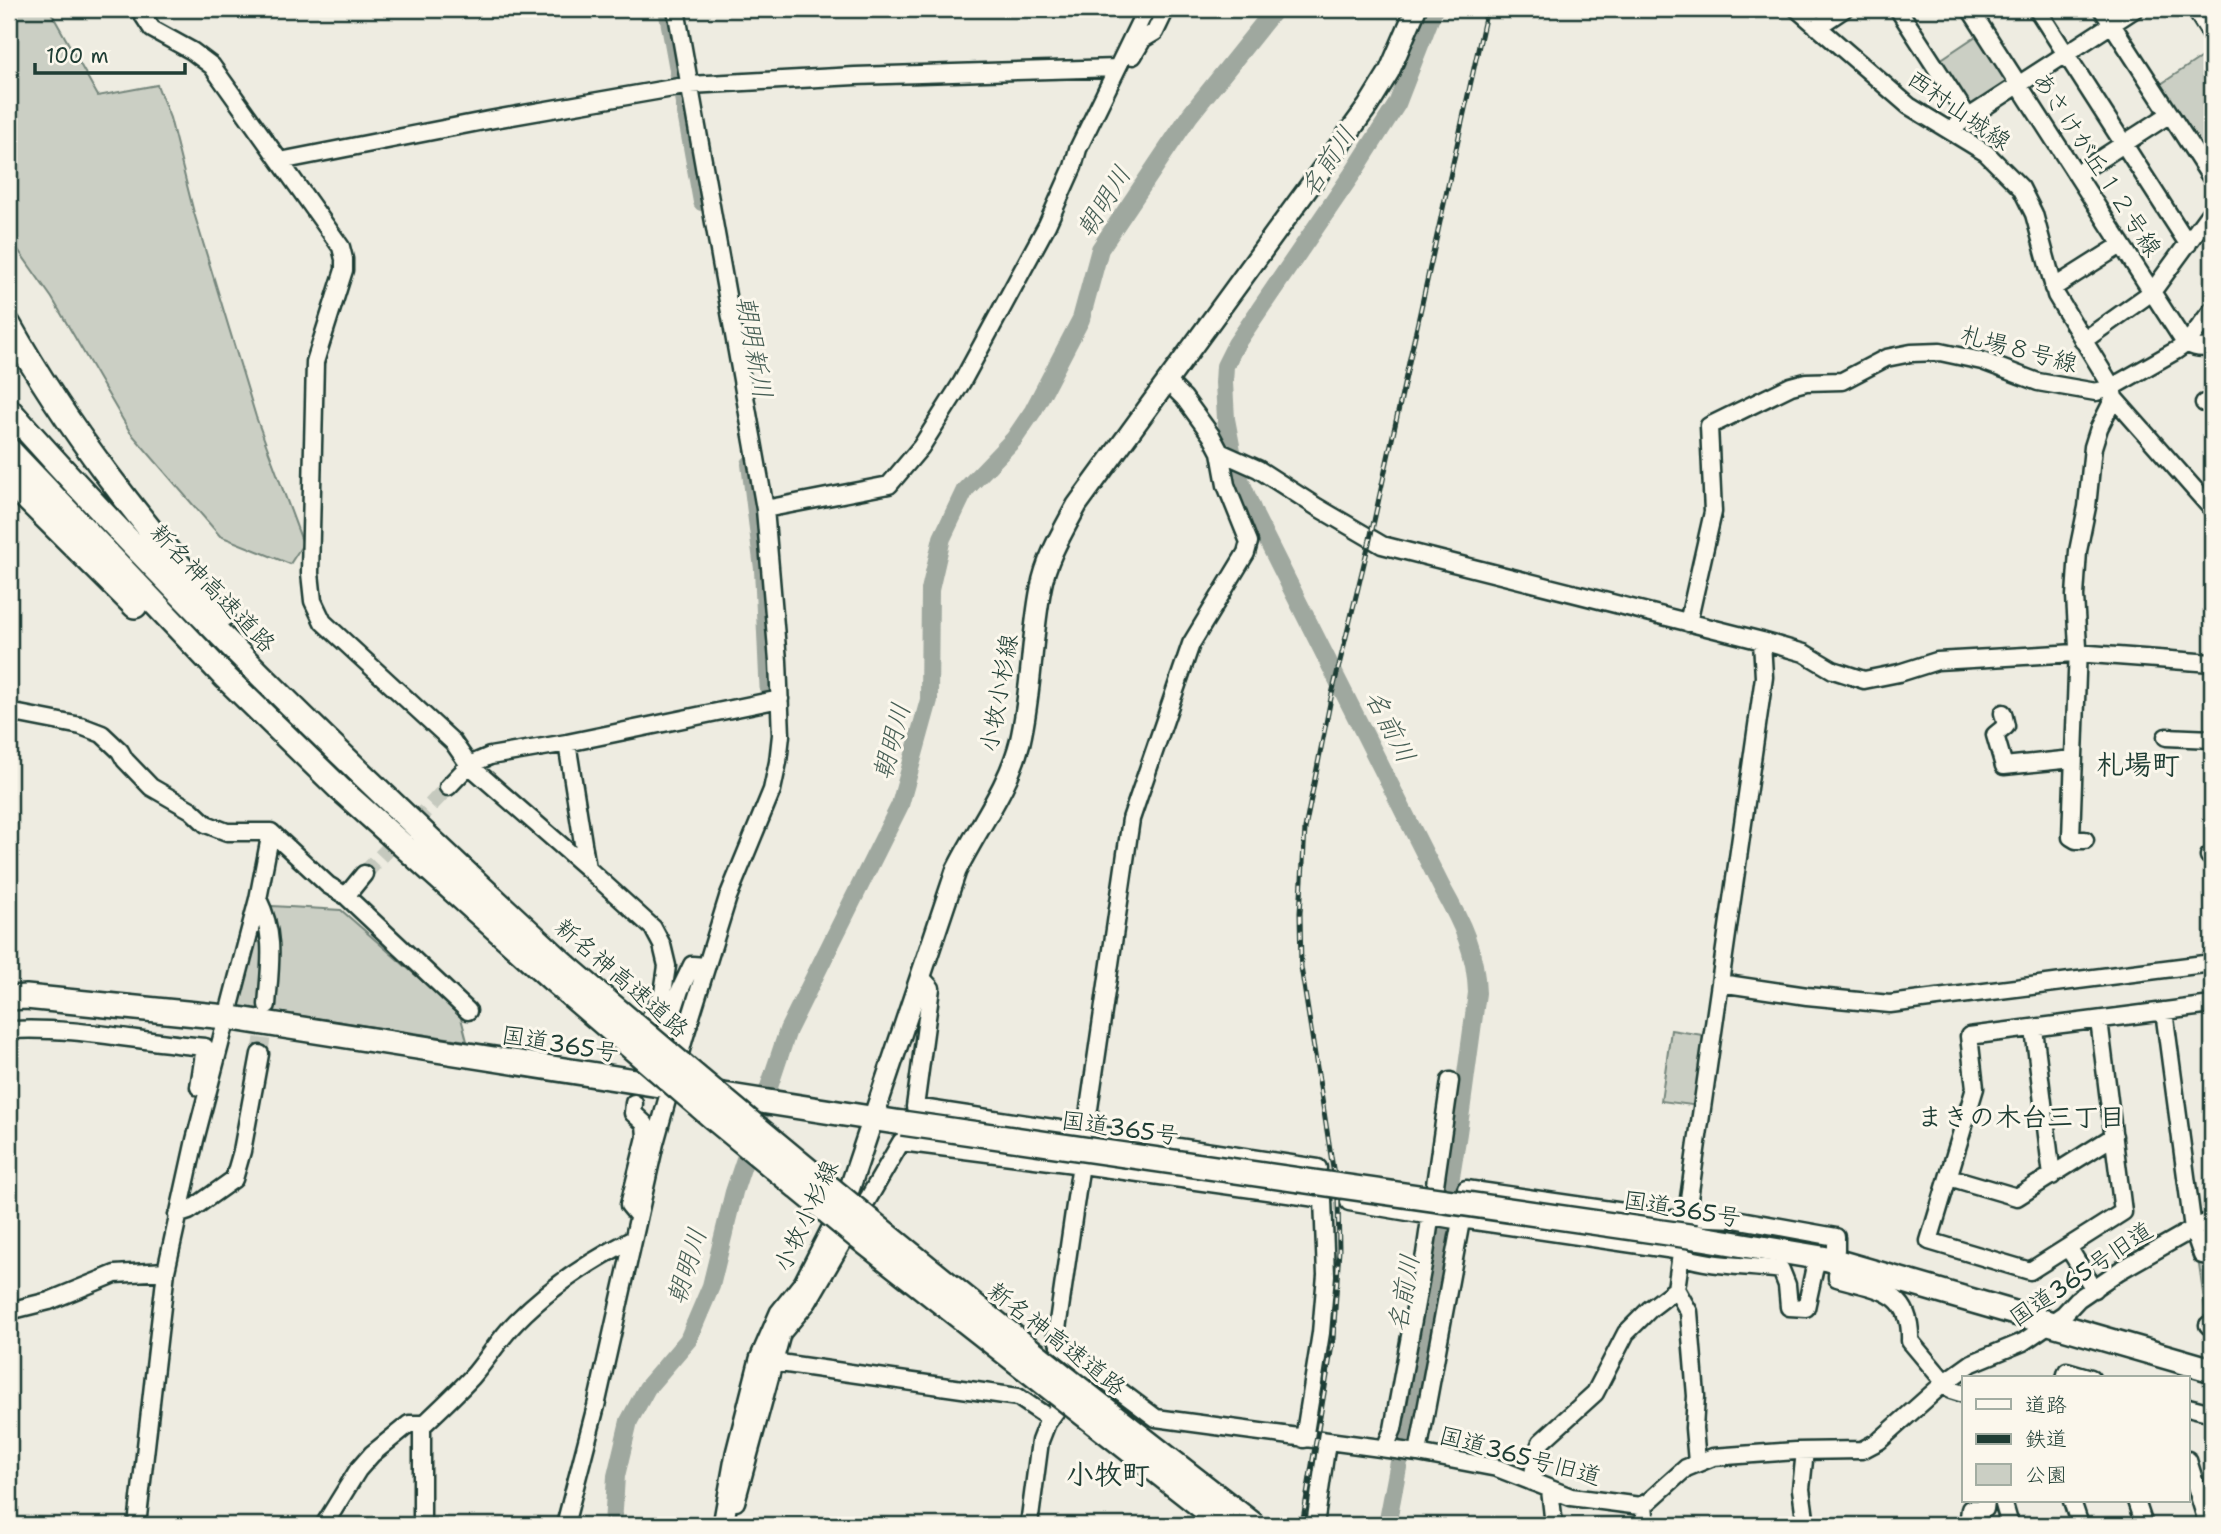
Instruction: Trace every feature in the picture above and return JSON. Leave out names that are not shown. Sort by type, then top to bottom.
[{"type":"highway","points":[[9,325],[75,430],[190,578],[290,689],[466,874]]},
{"type":"highway","name":"新名神高速道路","points":[[9,410],[238,653],[466,874],[559,972],[711,1116],[858,1237],[1225,1525]]},
{"type":"highway","name":"新名神高速道路","points":[[9,450],[226,678],[338,788],[559,972],[725,1103],[870,1223],[1089,1398],[1254,1525]]},
{"type":"highway","points":[[9,481],[156,626],[338,788]]},
{"type":"highway","name":"国道365号","points":[[9,998],[26,997],[226,1017],[902,1123],[1827,1254],[2212,1370]]},
{"type":"main road","name":"小牧小杉線","points":[[723,1525],[736,1453],[760,1359],[780,1313],[804,1283],[844,1205],[863,1117],[920,976],[956,871],[1004,786],[1019,744],[1027,708],[1041,586],[1058,541],[1077,505],[1368,106],[1389,72],[1416,9]]},
{"type":"street","points":[[139,9],[152,29],[192,51],[212,66],[341,247],[344,270],[315,362],[310,573],[313,601],[323,622],[453,743],[469,765],[653,928],[662,945],[667,966],[663,993],[647,1024],[640,1062],[658,1055],[680,990],[692,965],[706,966]]},
{"type":"street","points":[[565,1525],[596,1406],[638,1216],[682,1090],[706,966],[728,897],[772,790],[781,736],[765,509],[684,86],[676,9]]},
{"type":"street","points":[[765,509],[890,485],[921,447],[962,382],[1047,225],[1073,167],[1077,149],[1146,9]]},
{"type":"street","points":[[280,161],[489,120],[684,86],[855,76],[1113,75],[1119,79],[1143,39],[1155,32],[1166,9]]},
{"type":"street","name":"西村山城線","points":[[1797,9],[1909,106],[1986,153],[2021,188],[2034,214],[2053,288],[2113,392],[2212,509]]},
{"type":"street","points":[[1898,9],[1968,117]]},
{"type":"street","name":"あさけが丘１２号線","points":[[1970,9],[2186,343]]},
{"type":"street","points":[[2037,9],[2188,244]]},
{"type":"street","points":[[2102,9],[2212,179]]},
{"type":"street","points":[[1949,130],[2135,9]]},
{"type":"street","points":[[2195,9],[2212,36]]},
{"type":"street","points":[[1817,27],[1836,11]]},
{"type":"street","points":[[2077,174],[2170,114]]},
{"type":"street","points":[[2083,341],[2152,292],[2212,210]]},
{"type":"street","points":[[2053,288],[2121,245]]},
{"type":"street","points":[[2085,840],[2071,837],[2078,551],[2087,507],[2093,447],[2113,392],[2186,343],[2212,310]]},
{"type":"street","points":[[2186,343],[2199,349],[2212,347]]},
{"type":"street","name":"札場８号線","points":[[1688,623],[1713,512],[1709,426],[1791,386],[1806,382],[1842,381],[1886,358],[1911,353],[1940,352],[1982,361],[2056,386],[2113,392]]},
{"type":"street","points":[[1082,1165],[1131,820],[1191,643],[1246,553],[1249,541],[1226,485],[1222,453],[1184,398],[1167,381]]},
{"type":"street","points":[[1222,453],[1258,470],[1382,545],[1762,641],[1804,653],[1833,670],[1864,680],[1937,661],[2076,653],[2212,663]]},
{"type":"street","points":[[1697,1462],[1694,1428],[1696,1396],[1689,1312],[1676,1289],[1686,1236],[1764,677],[1762,641]]},
{"type":"street","points":[[448,787],[469,765],[490,756],[780,699]]},
{"type":"street","points":[[9,712],[81,726],[102,734],[150,786],[191,810],[206,824],[227,832],[271,832],[328,885],[346,896],[468,1011]]},
{"type":"street","points":[[2003,713],[2006,726],[1996,735],[2004,766],[2073,759]]},
{"type":"street","points":[[2166,737],[2212,739]]},
{"type":"street","points":[[566,743],[587,869]]},
{"type":"street","points":[[137,1525],[166,1271],[177,1215],[258,899],[271,832]]},
{"type":"street","points":[[346,896],[365,874]]},
{"type":"street","points":[[258,899],[267,917],[272,942],[267,1005]]},
{"type":"street","points":[[1720,983],[1807,996],[1890,1004],[2212,963]]},
{"type":"street","points":[[920,976],[931,988],[915,1107],[1318,1168]]},
{"type":"street","points":[[2099,1020],[2123,1212],[2030,1271],[1929,1241],[1975,1088],[1969,1036],[2212,1005]]},
{"type":"street","points":[[2164,1011],[2193,1229],[2202,1255],[2212,1256]]},
{"type":"street","points":[[2034,1029],[2052,1176]]},
{"type":"street","points":[[9,1030],[112,1036],[205,1047],[199,1087]]},
{"type":"street","points":[[177,1215],[189,1211],[234,1179],[242,1151],[260,1054]]},
{"type":"street","points":[[1388,1448],[1433,1217],[1450,1081]]},
{"type":"street","points":[[634,1102],[633,1113],[645,1124],[646,1137],[629,1205],[638,1216]]},
{"type":"street","points":[[1949,1177],[2017,1197],[2114,1136]]},
{"type":"street","points":[[732,1525],[737,1497],[782,1333],[808,1302],[901,1142],[1323,1199],[1326,1275],[1321,1333],[1304,1439]]},
{"type":"street","name":"国道365号旧道","points":[[1082,1165],[1056,1336],[1059,1344],[1156,1418],[1417,1453],[1497,1468],[1571,1497],[1644,1505],[1697,1462],[1728,1455],[1862,1450],[1879,1441],[1944,1383],[1972,1363],[2023,1342],[2064,1314],[2078,1299],[2135,1261],[2212,1220]]},
{"type":"street","points":[[1417,1453],[1466,1189],[1686,1236],[1704,1264],[1745,1265],[1781,1270],[1787,1284],[1789,1307],[1806,1308],[1827,1254]]},
{"type":"street","points":[[1349,1202],[1459,1220],[1686,1236]]},
{"type":"street","points":[[324,1525],[358,1470],[372,1454],[409,1424],[424,1424],[474,1375],[514,1323],[531,1307],[600,1256],[633,1239]]},
{"type":"street","points":[[2068,1247],[2095,1289]]},
{"type":"street","points":[[9,1311],[49,1301],[115,1274],[166,1271]]},
{"type":"street","points":[[1837,1275],[1837,1278],[1893,1294],[1902,1304],[1911,1322],[1910,1341],[1944,1383],[1951,1390],[1962,1393]]},
{"type":"street","points":[[1532,1482],[1541,1442],[1595,1393],[1626,1333],[1650,1309],[1676,1289]]},
{"type":"street","points":[[773,1362],[1018,1398],[1049,1418]]},
{"type":"street","points":[[1029,1525],[1041,1441],[1049,1418],[1088,1367]]},
{"type":"street","points":[[2066,1376],[2067,1371],[2084,1376]]},
{"type":"street","points":[[2190,1408],[2212,1413]]},
{"type":"street","points":[[422,1525],[424,1424]]},
{"type":"street","points":[[1315,1525],[1327,1442]]},
{"type":"street","points":[[1805,1451],[1801,1489],[1806,1525]]},
{"type":"street","points":[[2190,1467],[2208,1525]]},
{"type":"street","points":[[1550,1490],[1554,1525]]},
{"type":"street","points":[[1968,1525],[1970,1509],[1985,1509],[1986,1502]]},
{"type":"street","points":[[2003,1502],[2010,1525]]},
{"type":"street","points":[[2072,1502],[2080,1525]]},
{"type":"street","points":[[2136,1502],[2144,1525]]},
{"type":"street","points":[[1644,1505],[1646,1525]]},
{"type":"green space","points":[[9,9],[49,9],[98,96],[157,85],[170,118],[194,213],[256,417],[303,544],[290,564],[220,536],[130,432],[52,298],[9,237]]},
{"type":"green space","points":[[1979,34],[2009,82],[1971,110],[1937,62]]},
{"type":"green space","points":[[2212,50],[2212,171],[2158,86]]},
{"type":"green space","points":[[272,906],[341,910],[460,1014],[467,1041],[235,1006],[250,934]]},
{"type":"green space","points":[[1671,1030],[1709,1036],[1699,1106],[1661,1101]]},
{"type":"green space","points":[[2198,1258],[2212,1260],[2212,1322],[2207,1321]]},
{"type":"waterway","name":"朝明新川","points":[[667,9],[702,202]]},
{"type":"waterway","name":"朝明川","points":[[613,1525],[616,1476],[629,1421],[647,1388],[688,1340],[711,1286],[734,1192],[788,1030],[900,805],[929,700],[930,590],[942,538],[965,490],[1014,439],[1033,411],[1081,319],[1100,249],[1190,115],[1275,9]]},
{"type":"waterway","name":"名前川","points":[[1387,1525],[1438,1258],[1458,1133],[1477,993],[1476,978],[1471,951],[1456,913],[1255,516],[1235,467],[1226,419],[1224,383],[1225,366],[1236,344],[1397,104],[1434,9]]},
{"type":"waterway","name":"朝明新川","points":[[750,464],[763,569],[769,697]]},
{"type":"tunnel","points":[[364,874],[448,787]]},
{"type":"tunnel","points":[[260,1054],[266,1015]]},
{"type":"railway","points":[[1302,1525],[1333,1339],[1339,1250],[1338,1200],[1301,967],[1300,913],[1305,829],[1331,698],[1370,539],[1487,9]]},
{"type":"district","name":"札場町","points":[[2138,764]]},
{"type":"district","name":"まきの木台三丁目","points":[[2021,1116]]},
{"type":"district","name":"小牧町","points":[[1108,1474]]}]
